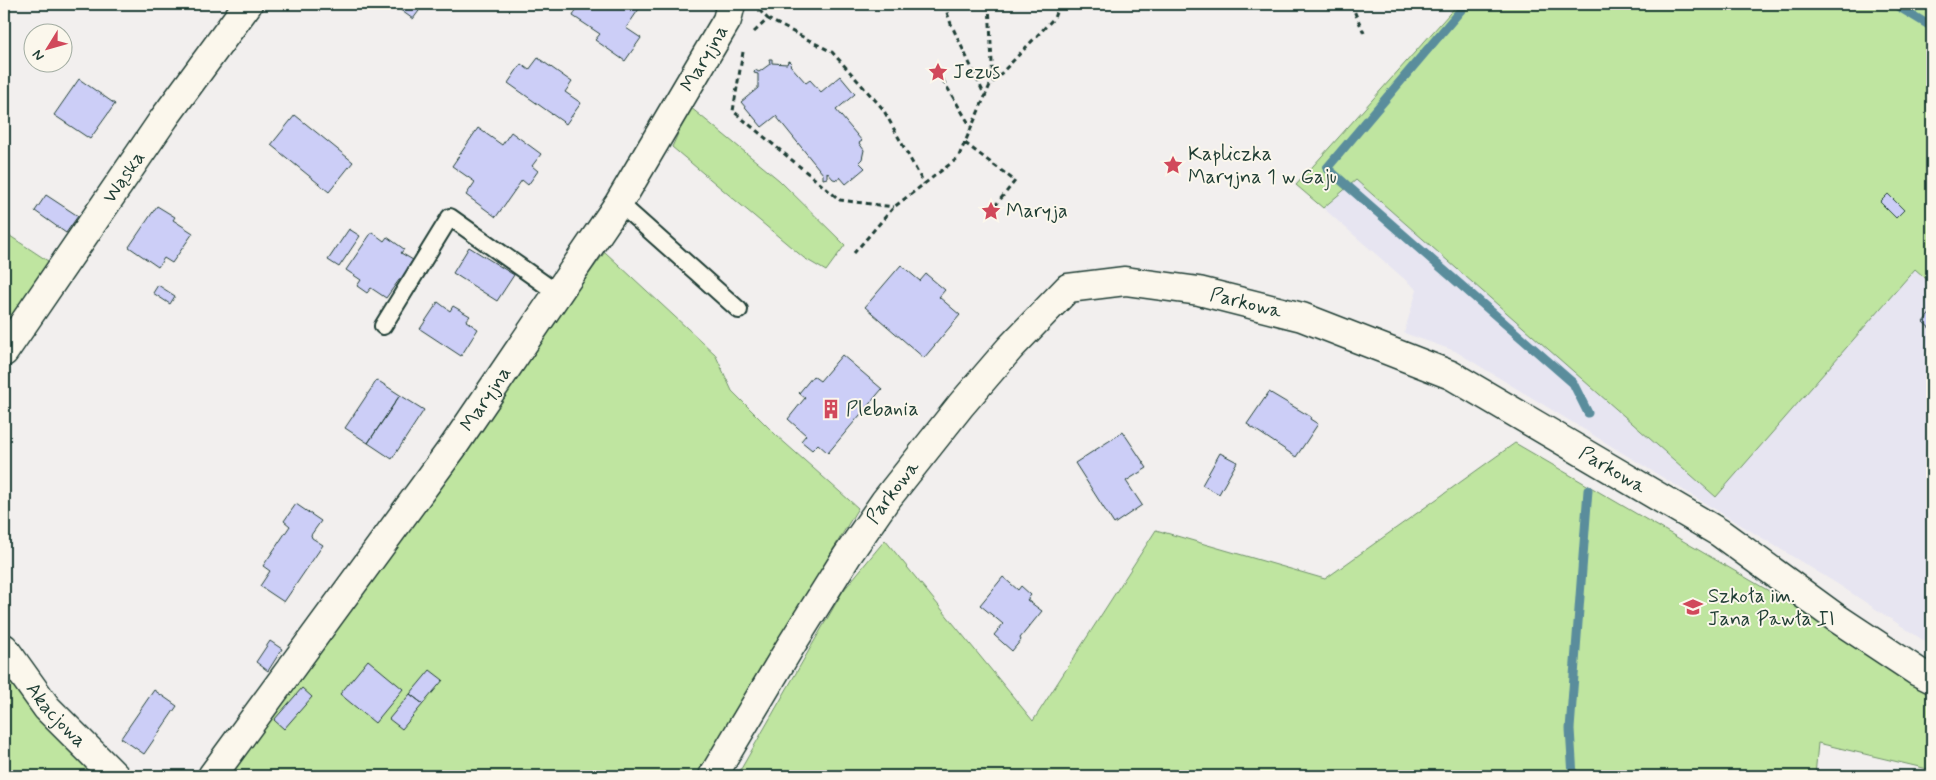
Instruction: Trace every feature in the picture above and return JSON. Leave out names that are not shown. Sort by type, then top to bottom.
[{"type":"street","name":"Wąska","points":[[4,352],[165,117],[248,4]]},
{"type":"street","name":"Maryjna","points":[[212,776],[453,447],[619,203],[727,20],[731,4]]},
{"type":"street","name":"Parkowa","points":[[713,776],[847,556],[885,501],[961,405],[1010,348],[1068,288],[1125,282],[1199,291],[1302,317],[1451,375],[1720,533],[1835,617],[1918,672],[1932,679]]},
{"type":"street","name":"Akacjowa","points":[[4,648],[48,708],[115,776]]},
{"type":"lane","points":[[619,203],[739,310]]},
{"type":"lane","points":[[384,326],[450,217],[557,294]]},
{"type":"path","points":[[944,4],[951,24],[985,96]]},
{"type":"path","points":[[989,4],[993,82]]},
{"type":"path","points":[[854,253],[894,207],[958,158],[993,82],[1054,18],[1059,4]]},
{"type":"path","points":[[1351,4],[1364,33]]},
{"type":"path","points":[[750,36],[768,19],[832,52],[883,109],[924,184]]},
{"type":"path","points":[[743,51],[733,111],[840,200],[894,207]]},
{"type":"path","points":[[938,72],[972,127]]},
{"type":"path","points":[[965,143],[1015,181],[991,211]]},
{"type":"shaded area","points":[[1932,164],[1932,646],[1836,583],[1455,351],[1404,333],[1417,290],[1323,208],[1355,180]]},
{"type":"green space","points":[[1458,4],[1932,4],[1932,284],[1915,269],[1716,497],[1356,180],[1323,208],[1296,185]]},
{"type":"green space","points":[[690,107],[779,180],[845,245],[826,271],[804,258],[672,147]]},
{"type":"green space","points":[[4,232],[54,265],[4,338]]},
{"type":"green space","points":[[605,252],[715,354],[732,391],[777,436],[858,508],[697,776],[224,776]]},
{"type":"green space","points":[[1515,443],[1932,686],[1932,770],[1818,743],[1815,776],[737,776],[843,591],[885,540],[1033,721],[1156,530],[1325,579]]},
{"type":"green space","points":[[9,680],[94,776],[4,776],[4,688]]},
{"type":"building","points":[[392,4],[424,4],[413,19]]},
{"type":"building","points":[[579,4],[637,4],[641,6],[626,28],[641,38],[625,61],[595,40],[600,34],[573,16]]},
{"type":"building","points":[[538,58],[572,82],[565,92],[581,103],[566,124],[508,83],[521,64],[529,70]]},
{"type":"building","points":[[769,59],[772,59],[772,63],[787,64],[788,61],[791,62],[790,65],[806,83],[810,80],[821,92],[840,76],[855,94],[836,110],[862,141],[859,143],[864,150],[862,159],[859,162],[865,168],[846,184],[840,177],[838,180],[833,179],[827,172],[827,178],[823,179],[823,174],[776,116],[762,127],[741,102],[758,88],[758,74],[754,73],[755,70],[759,72],[770,64]]},
{"type":"building","points":[[79,79],[115,104],[90,139],[54,115]]},
{"type":"building","points":[[295,115],[353,162],[329,192],[271,145]]},
{"type":"building","points":[[478,128],[502,145],[511,132],[541,154],[532,166],[538,171],[528,185],[522,180],[496,217],[466,195],[475,182],[452,166]]},
{"type":"building","points":[[1888,194],[1904,210],[1896,218],[1880,202]]},
{"type":"building","points":[[46,195],[78,216],[66,233],[35,211]]},
{"type":"building","points":[[157,206],[175,217],[173,220],[193,233],[172,263],[164,258],[158,267],[129,247]]},
{"type":"building","points":[[349,229],[360,236],[339,267],[328,260]]},
{"type":"building","points":[[372,232],[384,241],[387,237],[404,249],[401,253],[413,260],[408,267],[409,274],[406,279],[399,280],[386,298],[371,288],[367,293],[357,286],[361,280],[346,270]]},
{"type":"building","points":[[469,247],[514,275],[497,301],[453,273]]},
{"type":"building","points":[[901,265],[920,281],[926,274],[945,290],[939,297],[960,315],[924,358],[865,307]]},
{"type":"building","points":[[158,285],[175,296],[170,304],[153,293]]},
{"type":"building","points":[[438,302],[450,311],[453,306],[470,316],[466,321],[478,329],[461,356],[420,329]]},
{"type":"building","points":[[1932,311],[1932,330],[1923,322]]},
{"type":"building","name":"Plebania","points":[[842,355],[882,389],[828,453],[818,444],[812,450],[801,441],[806,435],[788,419],[805,398],[799,393],[813,376],[820,381]]},
{"type":"building","points":[[377,380],[400,395],[368,443],[345,428]]},
{"type":"building","points":[[1269,392],[1311,417],[1310,419],[1318,424],[1296,457],[1247,424]]},
{"type":"building","points":[[400,395],[424,410],[392,459],[368,443]]},
{"type":"building","points":[[1123,432],[1147,468],[1126,481],[1142,505],[1114,524],[1075,463]]},
{"type":"building","points":[[1220,453],[1237,462],[1219,494],[1202,485]]},
{"type":"building","points":[[296,504],[321,521],[311,535],[312,538],[323,545],[284,602],[260,586],[270,571],[263,566],[290,526],[284,521]]},
{"type":"building","points":[[1003,577],[1018,590],[1021,586],[1031,595],[1027,600],[1042,611],[1012,651],[994,635],[1003,624],[980,605]]},
{"type":"building","points":[[270,641],[282,649],[268,671],[256,662]]},
{"type":"building","points":[[368,660],[403,689],[375,723],[340,694]]},
{"type":"building","points":[[430,670],[443,680],[423,704],[410,694]]},
{"type":"building","points":[[302,688],[312,697],[284,729],[274,720]]},
{"type":"building","points":[[154,690],[177,706],[144,754],[121,738]]},
{"type":"building","points":[[410,694],[423,704],[402,729],[389,719]]},
{"type":"waterway","points":[[1466,4],[1327,168],[1573,383],[1588,413]]},
{"type":"waterway","points":[[1894,4],[1932,27]]},
{"type":"waterway","points":[[1573,776],[1570,729],[1588,490]]},
{"type":"place","name":"Jezus","points":[[938,72]]},
{"type":"place","name":"Kapliczka Maryjna 1 w Gaju","points":[[1173,165]]},
{"type":"place","name":"Maryja","points":[[991,211]]},
{"type":"place","name":"Plebania","points":[[831,409]]},
{"type":"place","name":"Szkoła im. Jana Pawła II","points":[[1693,607]]}]
